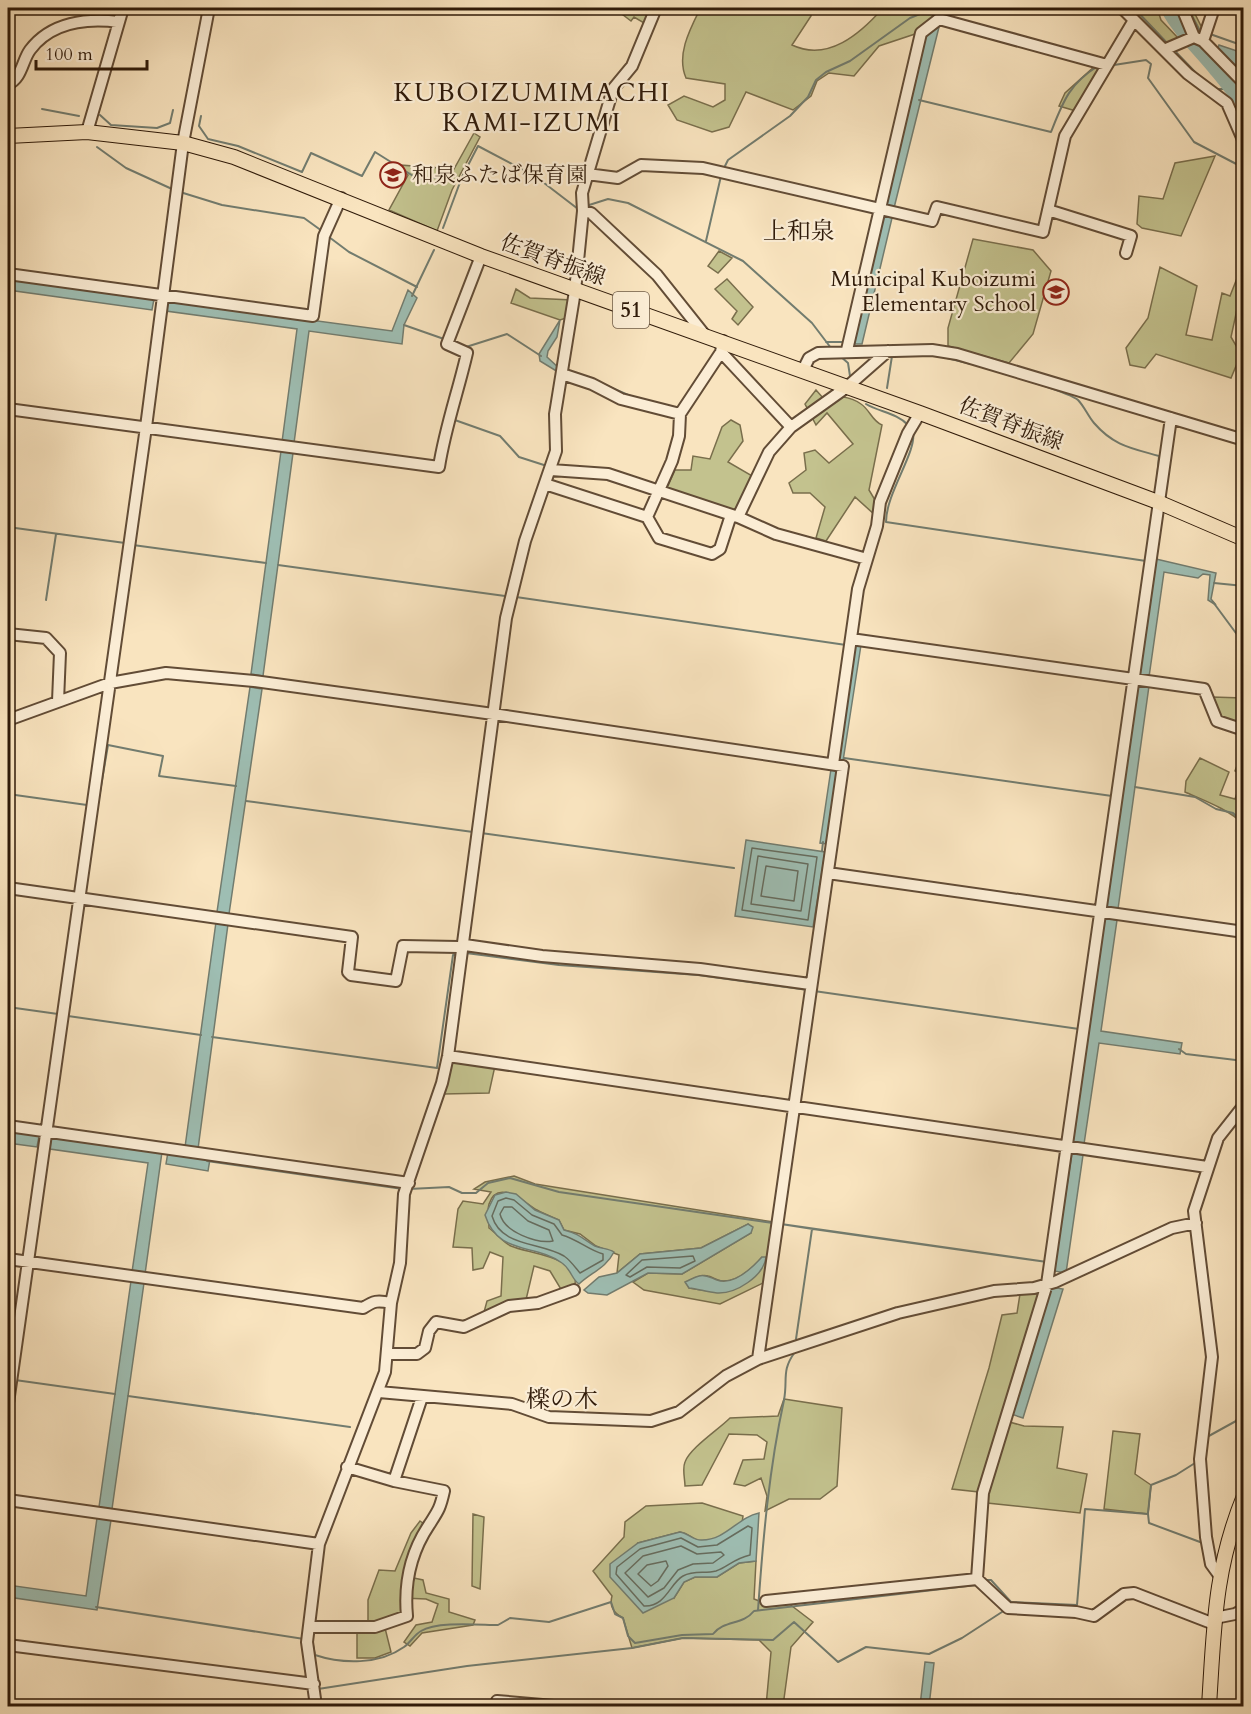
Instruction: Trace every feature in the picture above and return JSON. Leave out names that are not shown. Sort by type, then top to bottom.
[{"type":"main road","name":"佐賀脊振線","points":[[8,136],[87,132],[183,143],[234,157],[481,256],[575,291],[704,334],[722,346],[803,370],[847,387],[914,423],[1158,502],[1244,539]]},
{"type":"main road","points":[[1209,1707],[1219,1575],[1226,1544],[1244,1496]]},
{"type":"street","points":[[87,132],[123,8]]},
{"type":"street","points":[[8,1402],[146,427],[183,143],[209,8]]},
{"type":"street","points":[[316,1707],[308,1634],[319,1544],[347,1467],[379,1392],[388,1354],[391,1303],[400,1263],[404,1194],[442,1083],[448,1056],[510,596],[525,541],[556,451],[555,414],[575,291],[587,174],[613,89],[632,66],[656,8]]},
{"type":"street","points":[[1122,8],[1188,74],[1244,116]]},
{"type":"street","points":[[1182,8],[1199,39],[1244,83]]},
{"type":"street","points":[[1166,50],[1199,39],[1214,8]]},
{"type":"street","points":[[838,351],[879,209],[921,33],[939,19],[1107,65]]},
{"type":"street","points":[[8,84],[21,70],[30,50],[48,33],[71,23],[99,20],[119,22]]},
{"type":"street","points":[[587,174],[618,178],[641,165],[722,171],[932,221],[937,207],[1043,232],[1065,136],[1134,20]]},
{"type":"street","points":[[1227,103],[1244,142]]},
{"type":"street","points":[[8,274],[162,302],[313,316],[325,234],[341,198]]},
{"type":"street","points":[[582,207],[657,275],[704,334]]},
{"type":"street","points":[[1048,210],[1131,236],[1126,253]]},
{"type":"street","points":[[8,409],[439,467],[446,424],[467,353],[447,342],[459,319],[481,256]]},
{"type":"street","points":[[647,517],[660,490],[679,436],[680,414],[722,346],[791,426]]},
{"type":"street","points":[[803,370],[812,355],[838,351],[932,350],[957,354],[1244,440]]},
{"type":"street","points":[[545,484],[647,517],[659,538],[712,554],[720,549],[769,452],[791,426],[847,387],[888,351]]},
{"type":"street","points":[[563,369],[621,399],[680,414]]},
{"type":"street","points":[[1171,418],[1149,561],[1140,680],[1108,912],[1083,1030],[1075,1147],[1055,1282],[983,1492],[980,1581],[1008,1608],[1076,1612],[1094,1616],[1124,1594],[1134,1593],[1215,1621],[1244,1609]]},
{"type":"street","points":[[836,764],[858,589],[878,523],[880,502],[914,423]]},
{"type":"street","points":[[551,470],[608,474],[735,516],[776,534],[867,559]]},
{"type":"street","points":[[8,634],[46,638],[60,653],[58,701]]},
{"type":"street","points":[[851,639],[1204,689],[1217,721],[1244,730]]},
{"type":"street","points":[[8,720],[110,683],[166,673],[257,682],[493,714],[843,766],[758,1359]]},
{"type":"street","points":[[828,873],[1244,932]]},
{"type":"street","points":[[8,888],[352,937],[348,972],[351,975],[396,981],[403,946],[700,969],[810,989]]},
{"type":"street","points":[[448,1056],[1207,1167]]},
{"type":"street","points":[[1219,1575],[1211,1564],[1206,1537],[1200,1459],[1212,1357],[1194,1211],[1218,1138],[1244,1105]]},
{"type":"street","points":[[8,1126],[45,1139],[190,1152],[409,1183]]},
{"type":"street","points":[[379,1392],[512,1404],[549,1417],[651,1421],[679,1412],[726,1376],[758,1359],[898,1313],[994,1291],[1055,1282],[1172,1228],[1196,1223]]},
{"type":"street","points":[[8,1259],[363,1308],[370,1301],[391,1303]]},
{"type":"street","points":[[388,1354],[417,1354],[425,1348],[429,1331],[436,1322],[464,1327],[509,1306],[538,1303],[574,1290]]},
{"type":"street","points":[[394,1481],[422,1397]]},
{"type":"street","points":[[308,1634],[375,1627],[407,1616],[407,1576],[429,1526],[440,1513],[444,1491],[394,1481],[347,1467]]},
{"type":"street","points":[[8,1500],[319,1544]]},
{"type":"street","points":[[766,1601],[980,1581]]},
{"type":"street","points":[[8,1645],[314,1684]]},
{"type":"street","points":[[496,1707],[497,1701],[554,1707]]},
{"type":"shaded area","points":[[614,8],[652,8],[644,23],[634,17],[631,21]]},
{"type":"shaded area","points":[[724,8],[811,8],[811,16],[792,45],[818,50],[831,48],[854,36],[883,8],[967,8],[939,17],[918,33],[879,46],[854,76],[829,73],[817,81],[811,96],[793,110],[746,92],[729,127],[712,132],[677,120],[668,105],[684,96],[713,107],[725,100],[725,84],[686,78],[683,69],[685,42],[700,9],[720,13]]},
{"type":"shaded area","points":[[1128,8],[1157,8],[1161,20],[1180,40],[1166,47]]},
{"type":"shaded area","points":[[1170,8],[1192,8],[1203,30],[1197,37],[1187,33],[1180,26]]},
{"type":"shaded area","points":[[1096,65],[1101,71],[1076,111],[1059,106],[1065,93]]},
{"type":"shaded area","points":[[474,133],[480,137],[452,190],[437,231],[389,210],[408,175],[399,165],[454,169]]},
{"type":"shaded area","points":[[1215,156],[1181,236],[1142,228],[1137,224],[1139,196],[1163,199],[1175,163]]},
{"type":"shaded area","points":[[973,239],[1033,250],[1051,271],[1033,334],[1009,363],[948,346],[948,328]]},
{"type":"shaded area","points":[[719,251],[732,258],[718,273],[708,266]]},
{"type":"shaded area","points":[[1243,263],[1243,298],[1239,300],[1231,337],[1241,354],[1231,378],[1156,354],[1145,368],[1130,365],[1126,348],[1148,318],[1160,267],[1197,286],[1186,335],[1212,340],[1222,293],[1230,296]]},
{"type":"shaded area","points":[[727,279],[753,307],[738,325],[732,319],[737,311],[715,289]]},
{"type":"shaded area","points":[[516,289],[530,298],[572,300],[569,317],[560,320],[511,303]]},
{"type":"shaded area","points":[[816,390],[823,398],[842,397],[857,401],[882,425],[869,490],[875,500],[875,515],[855,497],[826,541],[816,538],[825,507],[810,493],[793,493],[789,483],[806,470],[804,453],[815,450],[829,463],[853,444],[827,413],[816,425],[805,404]]},
{"type":"shaded area","points":[[731,420],[740,425],[743,441],[728,462],[754,477],[737,513],[667,488],[675,470],[691,470],[693,456],[710,459],[722,427]]},
{"type":"shaded area","points":[[1212,697],[1243,698],[1242,726],[1218,718]]},
{"type":"shaded area","points":[[1243,750],[1243,775],[1235,771]]},
{"type":"shaded area","points":[[1200,758],[1229,772],[1220,795],[1235,799],[1243,775],[1243,824],[1224,810],[1185,792],[1186,781]]},
{"type":"shaded area","points":[[453,1060],[495,1066],[489,1093],[444,1094]]},
{"type":"shaded area","points":[[514,1176],[535,1184],[773,1222],[765,1282],[720,1304],[644,1290],[633,1282],[648,1273],[682,1274],[751,1233],[748,1224],[701,1248],[640,1254],[617,1273],[619,1255],[596,1246],[580,1234],[564,1230],[559,1220],[505,1192],[493,1196],[489,1204],[489,1228],[511,1246],[563,1263],[571,1269],[575,1277],[574,1288],[562,1291],[550,1271],[534,1266],[525,1304],[484,1312],[487,1301],[501,1296],[503,1257],[490,1252],[483,1268],[473,1270],[472,1248],[453,1247],[458,1209],[463,1201],[483,1204],[491,1192],[474,1189],[485,1182]],"holes":[[[762,1257],[738,1284],[724,1291],[689,1288],[686,1282],[702,1276],[728,1281],[749,1270]]]},
{"type":"shaded area","points":[[1041,1290],[1002,1420],[1024,1426],[1063,1427],[1057,1468],[1087,1474],[1080,1513],[987,1503],[979,1492],[952,1489],[989,1368],[1002,1315],[1017,1313],[1020,1294]]},
{"type":"shaded area","points":[[784,1399],[842,1408],[837,1486],[820,1499],[789,1499],[765,1511],[767,1496],[761,1478],[745,1486],[734,1484],[743,1460],[764,1459],[767,1442],[757,1435],[729,1434],[702,1485],[685,1486],[685,1462],[692,1451],[705,1439],[730,1418],[778,1416]]},
{"type":"shaded area","points":[[1113,1431],[1140,1434],[1135,1474],[1151,1485],[1148,1514],[1104,1509]]},
{"type":"shaded area","points":[[702,1503],[743,1516],[742,1523],[721,1537],[709,1541],[697,1540],[680,1532],[638,1543],[674,1598],[684,1582],[695,1577],[717,1577],[739,1563],[756,1561],[754,1599],[767,1604],[788,1603],[813,1622],[791,1647],[783,1706],[766,1706],[771,1652],[759,1640],[683,1638],[632,1648],[623,1618],[615,1612],[612,1606],[612,1596],[593,1571],[624,1537],[625,1522],[646,1506]]},
{"type":"shaded area","points":[[473,1514],[484,1517],[480,1589],[472,1586]]},
{"type":"shaded area","points":[[420,1521],[430,1528],[409,1577],[423,1580],[426,1593],[449,1599],[449,1612],[475,1620],[473,1625],[422,1633],[410,1646],[404,1642],[416,1625],[432,1622],[438,1604],[426,1599],[403,1598],[405,1615],[368,1625],[368,1600],[379,1570],[395,1571],[411,1533]]},
{"type":"shaded area","points":[[385,1628],[391,1652],[375,1658],[357,1658],[357,1632]]},
{"type":"water","points":[[939,27],[894,208],[883,205],[925,35]]},
{"type":"water","points":[[1219,45],[1243,53],[1243,77],[1217,51]]},
{"type":"water","points":[[882,215],[892,218],[862,344],[851,344]]},
{"type":"water","points":[[8,279],[154,299],[152,310],[8,290]]},
{"type":"water","points":[[408,290],[417,298],[404,325],[402,344],[309,331],[294,443],[282,442],[297,329],[166,311],[168,301],[392,331]]},
{"type":"water","points":[[560,320],[557,337],[547,357],[559,368],[590,378],[647,403],[558,372],[540,361],[539,354]]},
{"type":"water","points":[[281,451],[293,453],[263,676],[251,674]]},
{"type":"water","points":[[1156,559],[1216,573],[1211,599],[1216,605],[1208,600],[1210,575],[1203,574],[1198,578],[1164,572],[1149,677],[1139,676]]},
{"type":"water","points":[[854,644],[861,645],[843,761],[837,760]]},
{"type":"water","points":[[1137,685],[1149,686],[1118,909],[1106,907]]},
{"type":"water","points":[[250,687],[262,689],[229,914],[217,912]]},
{"type":"water","points":[[831,769],[838,770],[827,844],[820,843]]},
{"type":"water","points":[[746,840],[825,852],[813,927],[735,916]]},
{"type":"water","points":[[1105,918],[1117,920],[1101,1031],[1182,1043],[1180,1054],[1099,1043],[1084,1144],[1073,1142]]},
{"type":"water","points":[[216,922],[228,924],[198,1149],[185,1147]]},
{"type":"water","points":[[8,1131],[39,1136],[37,1147],[8,1143]]},
{"type":"water","points":[[51,1137],[162,1152],[145,1274],[132,1272],[148,1163],[50,1149]]},
{"type":"water","points":[[168,1152],[210,1159],[208,1171],[166,1164]]},
{"type":"water","points":[[1072,1153],[1083,1155],[1066,1273],[1054,1271]]},
{"type":"water","points":[[506,1192],[516,1194],[535,1210],[559,1220],[564,1230],[578,1235],[595,1246],[614,1252],[603,1266],[579,1284],[562,1263],[551,1257],[508,1243],[491,1228],[485,1215],[495,1195]]},
{"type":"water","points":[[748,1224],[753,1227],[751,1233],[682,1274],[648,1273],[607,1295],[588,1293],[584,1290],[599,1277],[617,1273],[640,1254],[701,1248]]},
{"type":"water","points":[[762,1257],[766,1257],[764,1264],[755,1277],[740,1287],[724,1293],[689,1288],[685,1282],[702,1276],[723,1281],[730,1280],[742,1275]]},
{"type":"water","points":[[131,1281],[144,1283],[112,1509],[99,1507]]},
{"type":"water","points":[[1051,1287],[1063,1289],[1023,1418],[1011,1414]]},
{"type":"water","points":[[759,1513],[756,1561],[739,1563],[717,1577],[695,1577],[684,1582],[674,1598],[643,1613],[610,1577],[610,1564],[638,1543],[680,1532],[699,1540],[710,1539]]},
{"type":"water","points":[[97,1518],[111,1520],[97,1610],[8,1597],[8,1585],[86,1596]]},
{"type":"water","points":[[925,1662],[934,1663],[929,1706],[920,1706]]},
{"type":"waterway","points":[[724,168],[728,160],[790,116],[808,97],[816,80],[826,72],[850,61],[910,18],[935,8]]},
{"type":"waterway","points":[[1134,8],[1169,45]]},
{"type":"waterway","points":[[1167,8],[1184,33],[1244,102]]},
{"type":"waterway","points":[[1188,8],[1200,31]]},
{"type":"waterway","points":[[1210,34],[1244,46]]},
{"type":"waterway","points":[[1173,49],[1198,75]]},
{"type":"waterway","points":[[1114,65],[1146,60],[1151,64],[1148,78],[1194,142],[1244,168]]},
{"type":"waterway","points":[[919,100],[1051,132],[1068,94],[1080,80],[1098,66]]},
{"type":"waterway","points":[[1217,89],[1229,89]]},
{"type":"waterway","points":[[42,109],[79,116]]},
{"type":"waterway","points":[[100,115],[111,125],[157,128],[170,123],[173,110]]},
{"type":"waterway","points":[[201,116],[199,126],[208,139],[238,146],[302,172],[311,153],[362,176],[375,152],[418,179],[455,176]]},
{"type":"waterway","points":[[443,228],[462,177],[478,146],[535,176],[578,209],[580,208]]},
{"type":"waterway","points":[[97,147],[126,168],[172,189]]},
{"type":"waterway","points":[[706,241],[721,176]]},
{"type":"waterway","points":[[180,192],[222,205],[304,218],[322,231]]},
{"type":"waterway","points":[[586,206],[608,199],[628,203],[743,261],[812,323],[831,348]]},
{"type":"waterway","points":[[329,237],[349,252],[417,287]]},
{"type":"waterway","points":[[412,296],[434,250]]},
{"type":"waterway","points":[[404,325],[444,339]]},
{"type":"waterway","points":[[466,347],[507,334],[541,356]]},
{"type":"waterway","points":[[826,342],[843,342]]},
{"type":"waterway","points":[[840,356],[848,363],[850,376]]},
{"type":"waterway","points":[[887,388],[892,356],[900,356]]},
{"type":"waterway","points":[[939,356],[971,364]]},
{"type":"waterway","points":[[1002,373],[1054,389],[1078,400],[1094,423],[1109,437],[1124,445],[1159,456],[1157,479]]},
{"type":"waterway","points":[[459,403],[467,374]]},
{"type":"waterway","points":[[866,404],[899,418],[908,425]]},
{"type":"waterway","points":[[452,419],[500,436],[519,457],[547,466]]},
{"type":"waterway","points":[[913,432],[913,440],[887,511],[886,522],[1146,561]]},
{"type":"waterway","points":[[8,527],[125,543]]},
{"type":"waterway","points":[[46,600],[56,534]]},
{"type":"waterway","points":[[133,545],[266,563]]},
{"type":"waterway","points":[[856,551],[863,552],[866,545]]},
{"type":"waterway","points":[[278,565],[505,596]]},
{"type":"waterway","points":[[1214,583],[1244,586]]},
{"type":"waterway","points":[[516,597],[846,645]]},
{"type":"waterway","points":[[1213,602],[1244,644]]},
{"type":"waterway","points":[[99,798],[108,745],[163,756],[159,776],[236,786]]},
{"type":"waterway","points":[[844,758],[1112,796]]},
{"type":"waterway","points":[[1135,787],[1195,797],[1216,809],[1233,813],[1244,824]]},
{"type":"waterway","points":[[8,794],[87,805]]},
{"type":"waterway","points":[[246,801],[473,832]]},
{"type":"waterway","points":[[481,833],[734,868]]},
{"type":"waterway","points":[[822,851],[823,842]]},
{"type":"waterway","points":[[466,953],[559,965],[698,975],[808,990]]},
{"type":"waterway","points":[[212,1037],[437,1068],[453,955],[457,955]]},
{"type":"waterway","points":[[814,991],[1079,1029]]},
{"type":"waterway","points":[[8,1007],[58,1014]]},
{"type":"waterway","points":[[68,1016],[201,1035]]},
{"type":"waterway","points":[[1179,1049],[1186,1054],[1244,1061]]},
{"type":"waterway","points":[[207,1161],[403,1189]]},
{"type":"waterway","points":[[409,1189],[449,1187],[462,1193],[476,1193],[488,1183],[510,1178],[559,1192],[773,1223]]},
{"type":"waterway","points":[[781,1224],[1047,1262],[813,1229],[781,1224]]},
{"type":"waterway","points":[[796,1339],[812,1229]]},
{"type":"waterway","points":[[758,1610],[770,1478],[784,1400],[786,1370],[795,1352]]},
{"type":"waterway","points":[[15,1380],[115,1394]]},
{"type":"waterway","points":[[128,1396],[350,1427]]},
{"type":"waterway","points":[[1207,1437],[1236,1421],[1244,1405]]},
{"type":"waterway","points":[[1148,1513],[1151,1485],[1176,1475],[1195,1463]]},
{"type":"waterway","points":[[983,1580],[991,1580],[1011,1602],[1077,1605],[1085,1509],[1148,1514],[1149,1523],[1200,1542]]},
{"type":"waterway","points":[[312,1640],[315,1655],[348,1661],[372,1660],[394,1653],[428,1628],[459,1624],[498,1625],[510,1618],[549,1622],[611,1602],[615,1614],[623,1618],[628,1636],[635,1643],[682,1635],[713,1634],[722,1626],[744,1619],[754,1611],[976,1585]]},
{"type":"waterway","points":[[96,1607],[304,1639]]},
{"type":"waterway","points":[[318,1689],[467,1666],[632,1648],[683,1638],[773,1640],[794,1622],[838,1662],[866,1647],[929,1654],[962,1638],[1005,1610]]},
{"type":"place","name":"和泉ふたば保育園","points":[[393,175]]},
{"type":"place","name":"Municipal Kuboizumi Elementary School","points":[[1056,292]]},
{"type":"district","name":"KUBOIZUMIMACHI KAMI-IZUMI","points":[[532,107]]},
{"type":"district","name":"上和泉","points":[[799,231]]},
{"type":"district","name":"檪の木","points":[[562,1399]]}]
